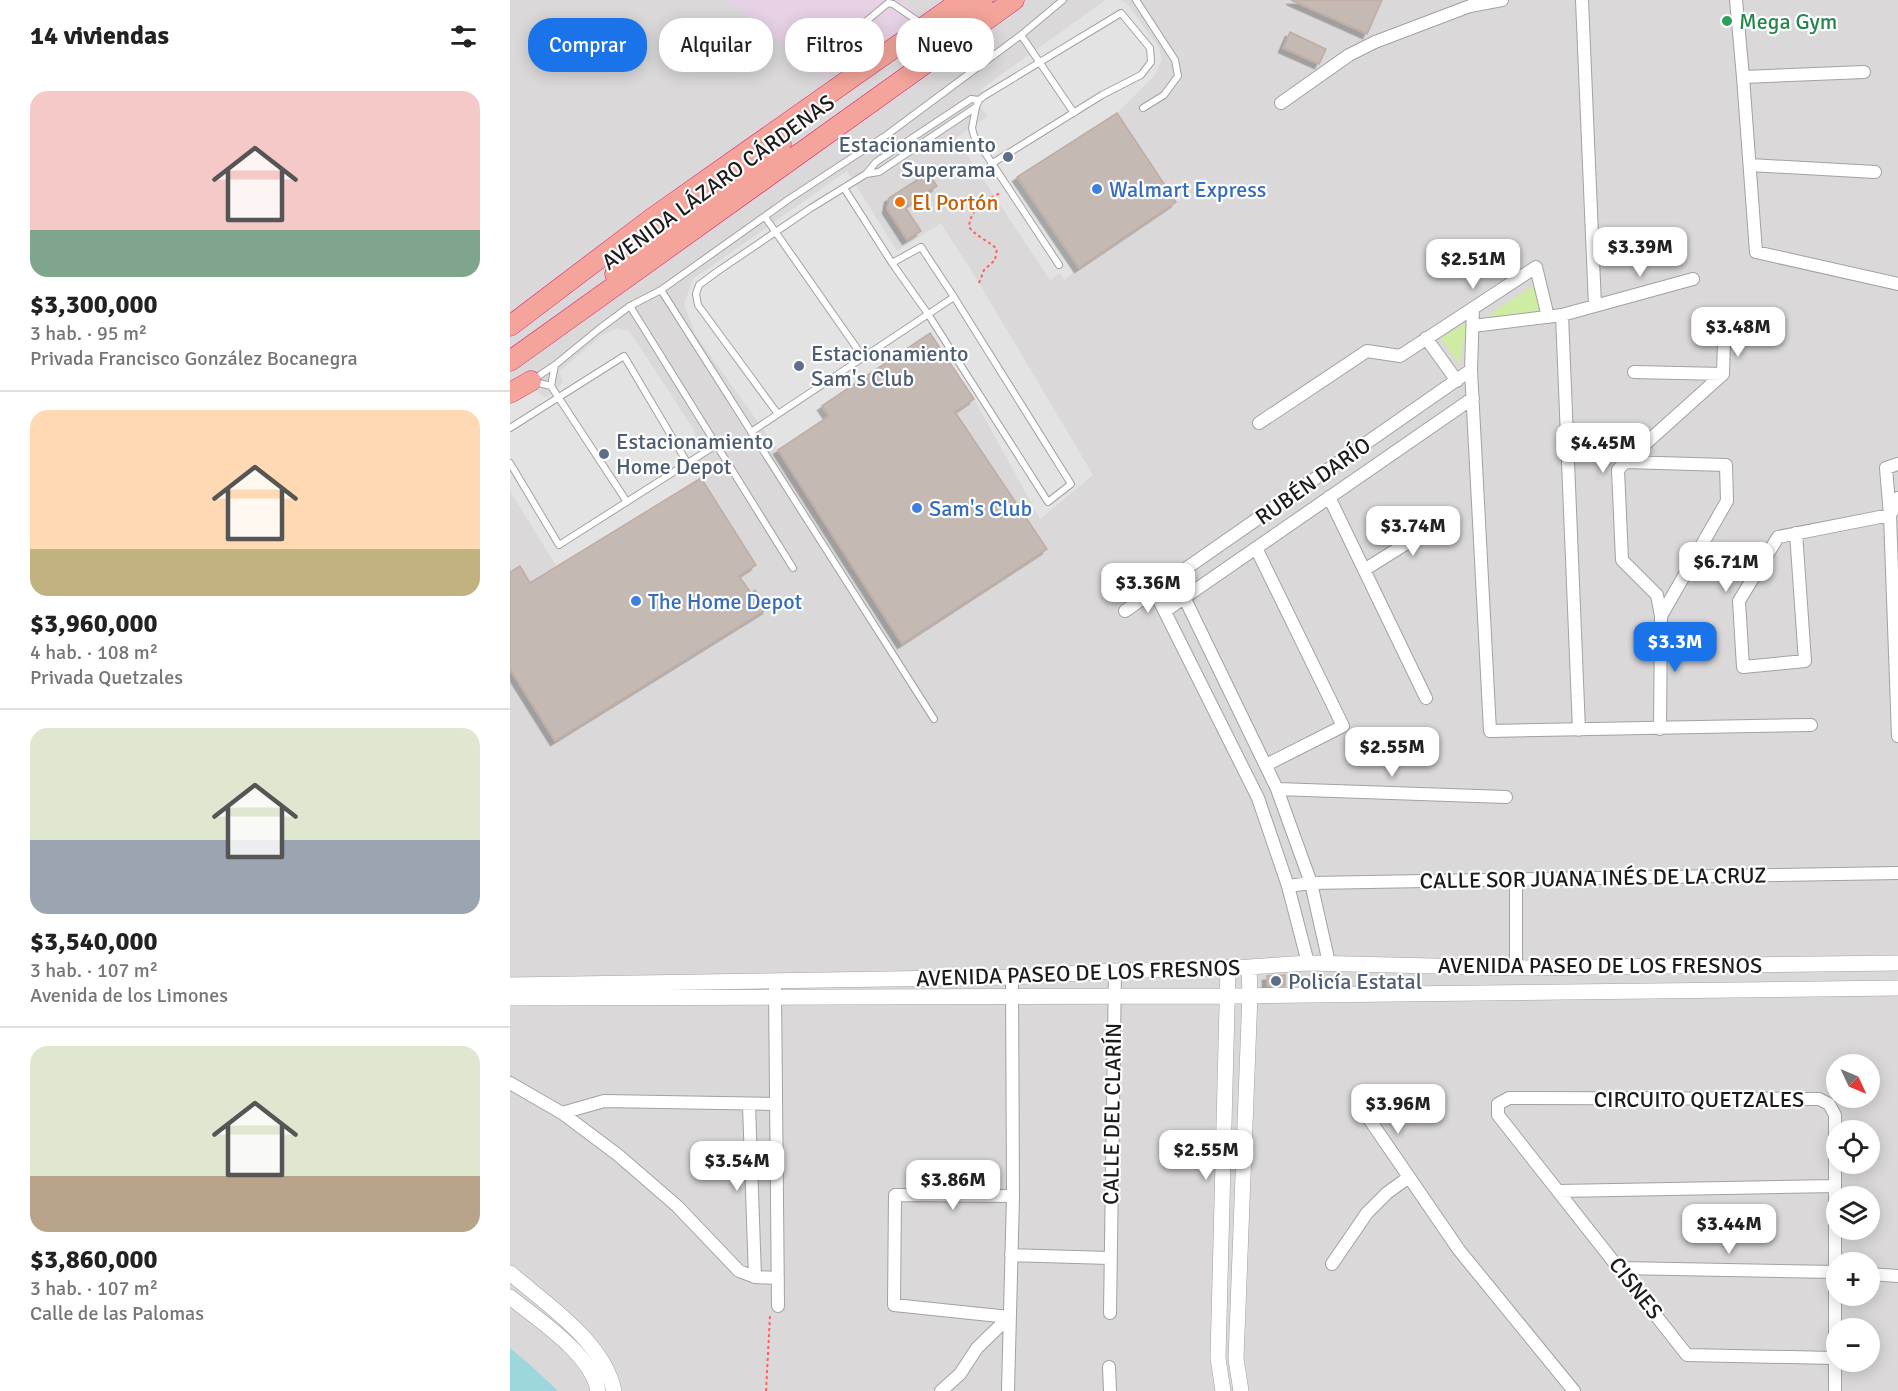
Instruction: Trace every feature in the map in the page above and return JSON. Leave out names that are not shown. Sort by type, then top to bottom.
[{"type":"highway","points":[[570,318],[669,224],[983,0]]},
{"type":"highway","name":"AVENIDA LÁZARO CÁRDENAS","points":[[510,361],[1014,0]]},
{"type":"highway","name":"AVENIDA LÁZARO CÁRDENAS","points":[[934,18],[953,2]]},
{"type":"highway","name":"AVENIDA LÁZARO CÁRDENAS","points":[[510,326],[651,219],[859,72]]},
{"type":"highway","points":[[510,393],[531,381]]},
{"type":"street","points":[[1281,103],[1375,42],[1469,3],[1502,0]]},
{"type":"street","points":[[1582,0],[1595,306]]},
{"type":"street","points":[[1736,0],[1756,252],[1898,284]]},
{"type":"street","points":[[1743,77],[1864,72]]},
{"type":"street","points":[[1750,165],[1875,172]]},
{"type":"street","points":[[1259,423],[1367,351],[1400,356],[1536,267],[1548,317]]},
{"type":"street","points":[[1473,326],[1562,315],[1694,279]]},
{"type":"street","points":[[1473,308],[1471,370],[1490,731],[1811,726]]},
{"type":"street","points":[[1562,315],[1579,730]]},
{"type":"street","points":[[1426,338],[1457,381]]},
{"type":"street","points":[[1660,729],[1661,616],[1657,595],[1622,560],[1618,470],[1723,374],[1724,342]]},
{"type":"street","name":"RUBÉN DARÍO","points":[[1125,611],[1471,370]]},
{"type":"street","points":[[1634,372],[1723,374]]},
{"type":"street","name":"RUBÉN DARÍO","points":[[1165,611],[1473,398]]},
{"type":"street","points":[[1625,462],[1726,465],[1727,501],[1661,616]]},
{"type":"street","points":[[1898,464],[1886,468],[1890,515],[1898,736]]},
{"type":"street","points":[[1329,497],[1426,698]]},
{"type":"street","points":[[1796,533],[1805,661],[1743,667],[1739,601],[1778,537],[1796,533],[1890,515],[1898,498]]},
{"type":"street","points":[[1364,570],[1447,518]]},
{"type":"street","points":[[1256,548],[1343,726],[1266,765]]},
{"type":"street","points":[[1155,591],[1258,798],[1288,886],[1308,963]]},
{"type":"street","points":[[1184,597],[1277,789],[1311,883],[1329,963]]},
{"type":"street","points":[[1277,789],[1506,797]]},
{"type":"street","name":"CALLE SOR JUANA INÉS DE LA CRUZ","points":[[1288,886],[1311,883],[1898,873]]},
{"type":"street","points":[[1516,879],[1516,968]]},
{"type":"street","name":"AVENIDA PASEO DE LOS FRESNOS","points":[[510,985],[1012,978],[1308,963],[1516,968],[1898,963]]},
{"type":"street","points":[[1241,1391],[1236,1359],[1250,994],[1249,967]]},
{"type":"street","points":[[1483,967],[1483,992]]},
{"type":"street","points":[[1223,1391],[1218,1358],[1228,968]]},
{"type":"street","name":"CALLE DEL CLARÍN","points":[[1110,1313],[1115,971]]},
{"type":"street","points":[[1008,1391],[1013,1196],[1012,978]]},
{"type":"street","points":[[776,982],[778,1306]]},
{"type":"street","name":"AVENIDA PASEO DE LOS FRESNOS","points":[[510,998],[1227,996],[1898,988]]},
{"type":"street","points":[[510,1083],[562,1113],[618,1155],[677,1206],[739,1271],[755,1277],[778,1278]]},
{"type":"street","name":"CIRCUITO QUETZALES","points":[[1498,1104],[1509,1098],[1819,1099],[1829,1104],[1835,1115],[1835,1186]]},
{"type":"street","points":[[562,1113],[604,1101],[776,1104]]},
{"type":"street","name":"CISNES","points":[[1498,1104],[1498,1115],[1687,1354],[1826,1358]]},
{"type":"street","points":[[748,1105],[755,1277]]},
{"type":"street","points":[[1363,1110],[1459,1250],[1574,1391]]},
{"type":"street","points":[[1332,1264],[1367,1213],[1387,1193],[1409,1177]]},
{"type":"street","points":[[1559,1191],[1826,1186]]},
{"type":"street","points":[[1009,1317],[894,1305],[895,1195],[1013,1196]]},
{"type":"street","points":[[1011,1255],[1110,1258]]},
{"type":"street","points":[[1620,1268],[1826,1272]]},
{"type":"street","points":[[510,1273],[580,1333],[598,1355],[611,1379],[614,1391]]},
{"type":"street","points":[[1880,1275],[1898,1276]]},
{"type":"street","points":[[510,1297],[570,1346],[587,1366],[597,1384],[598,1391]]},
{"type":"street","points":[[941,1391],[960,1374],[977,1348],[1009,1317]]},
{"type":"street","points":[[1109,1367],[1110,1391]]},
{"type":"street","name":"CIRCUITO QUETZALES","points":[[1834,1372],[1835,1391]]},
{"type":"lane","points":[[531,381],[555,366],[598,329],[630,306],[661,290],[789,199],[888,134],[1021,35],[1063,0]]},
{"type":"lane","points":[[1136,0],[1175,60],[1178,76],[1164,95],[1143,108]]},
{"type":"lane","points":[[870,18],[888,3],[913,18]]},
{"type":"lane","points":[[992,164],[1102,95],[1141,75],[1151,62],[1150,48],[1121,13],[979,100],[976,107],[972,128],[974,136],[1007,188],[1059,265]]},
{"type":"lane","points":[[1021,35],[1074,113]]},
{"type":"lane","points":[[778,414],[699,305],[696,294],[699,285],[811,208],[866,174],[876,162],[971,99],[979,100]]},
{"type":"lane","points":[[971,99],[976,107]]},
{"type":"lane","points":[[866,174],[879,172],[976,107]]},
{"type":"lane","points":[[844,188],[892,264],[928,314],[1048,502],[1071,484],[954,297],[921,247],[892,264]]},
{"type":"lane","points":[[765,217],[863,357]]},
{"type":"lane","points":[[661,290],[934,718]]},
{"type":"lane","points":[[751,432],[954,297]]},
{"type":"lane","points":[[630,306],[794,568]]},
{"type":"lane","points":[[510,428],[624,356],[688,465]]},
{"type":"lane","points":[[551,386],[555,366]]},
{"type":"lane","points":[[531,381],[551,386],[627,502]]},
{"type":"lane","points":[[510,463],[559,545],[688,465],[716,445]]},
{"type":"path","points":[[979,283],[984,270],[995,260],[997,249],[986,239],[975,235],[969,227],[970,218],[975,210],[1007,188]]},
{"type":"path","points":[[766,1391],[770,1313],[778,1306]]},
{"type":"shaded area","points":[[510,0],[1898,0],[1898,1391],[510,1391]]},
{"type":"shaded area","points":[[727,0],[902,0],[922,16],[896,18],[896,33],[884,41],[884,18],[785,18],[785,46],[773,37],[773,18],[750,18]]},
{"type":"shaded area","name":"Estacionamiento Superama","points":[[1106,0],[1120,0],[1127,3],[1159,48],[1162,59],[1155,75],[1117,113],[1018,177],[1079,268],[1064,280],[1060,273],[1050,280],[956,138],[988,116],[978,104],[988,98],[981,89]]},
{"type":"shaded area","points":[[817,72],[837,72],[826,79]]},
{"type":"shaded area","name":"Estacionamiento Sam's Club","points":[[847,171],[897,251],[941,223],[1093,475],[1040,519],[974,399],[930,333],[822,405],[829,416],[778,450],[695,334],[684,304],[693,279]]},
{"type":"shaded area","name":"Estacionamiento Home Depot","points":[[618,328],[630,332],[694,430],[701,478],[557,567],[510,491],[510,401],[532,387],[544,397],[549,396],[563,382],[559,372],[602,335]]},
{"type":"green space","points":[[1538,283],[1543,312],[1490,322],[1491,313]]},
{"type":"green space","points":[[1468,322],[1459,364],[1441,338]]},
{"type":"water","points":[[510,1348],[529,1364],[558,1391],[510,1391]]},
{"type":"building","points":[[1291,0],[1382,0],[1367,34]]},
{"type":"building","points":[[1290,32],[1326,49],[1319,64],[1283,48]]},
{"type":"building","name":"Walmart Express","points":[[1117,113],[1176,202],[1079,268],[1017,177]]},
{"type":"building","name":"El Portón","points":[[928,173],[937,186],[905,207],[921,231],[907,240],[887,209],[889,198]]},
{"type":"building","name":"Sam's Club","points":[[930,333],[974,399],[955,412],[1047,549],[902,644],[778,450],[829,416],[822,406]]},
{"type":"building","name":"The Home Depot","points":[[701,478],[756,565],[739,576],[751,593],[755,590],[767,609],[555,741],[510,669],[510,572],[520,566],[530,583]]},
{"type":"building","name":"Policía Estatal","points":[[1285,975],[1285,986],[1267,986],[1267,976]]},
{"type":"place","name":"Mega Gym","points":[[1727,21]]},
{"type":"place","name":"Estacionamiento Superama","points":[[1008,157]]},
{"type":"place","name":"Walmart Express","points":[[1097,189]]},
{"type":"place","name":"El Portón","points":[[900,202]]},
{"type":"place","name":"Estacionamiento Sam's Club","points":[[799,366]]},
{"type":"place","name":"Estacionamiento Home Depot","points":[[604,454]]},
{"type":"place","name":"Sam's Club","points":[[917,508]]},
{"type":"place","name":"The Home Depot","points":[[636,601]]},
{"type":"place","name":"Policía Estatal","points":[[1276,981]]}]
